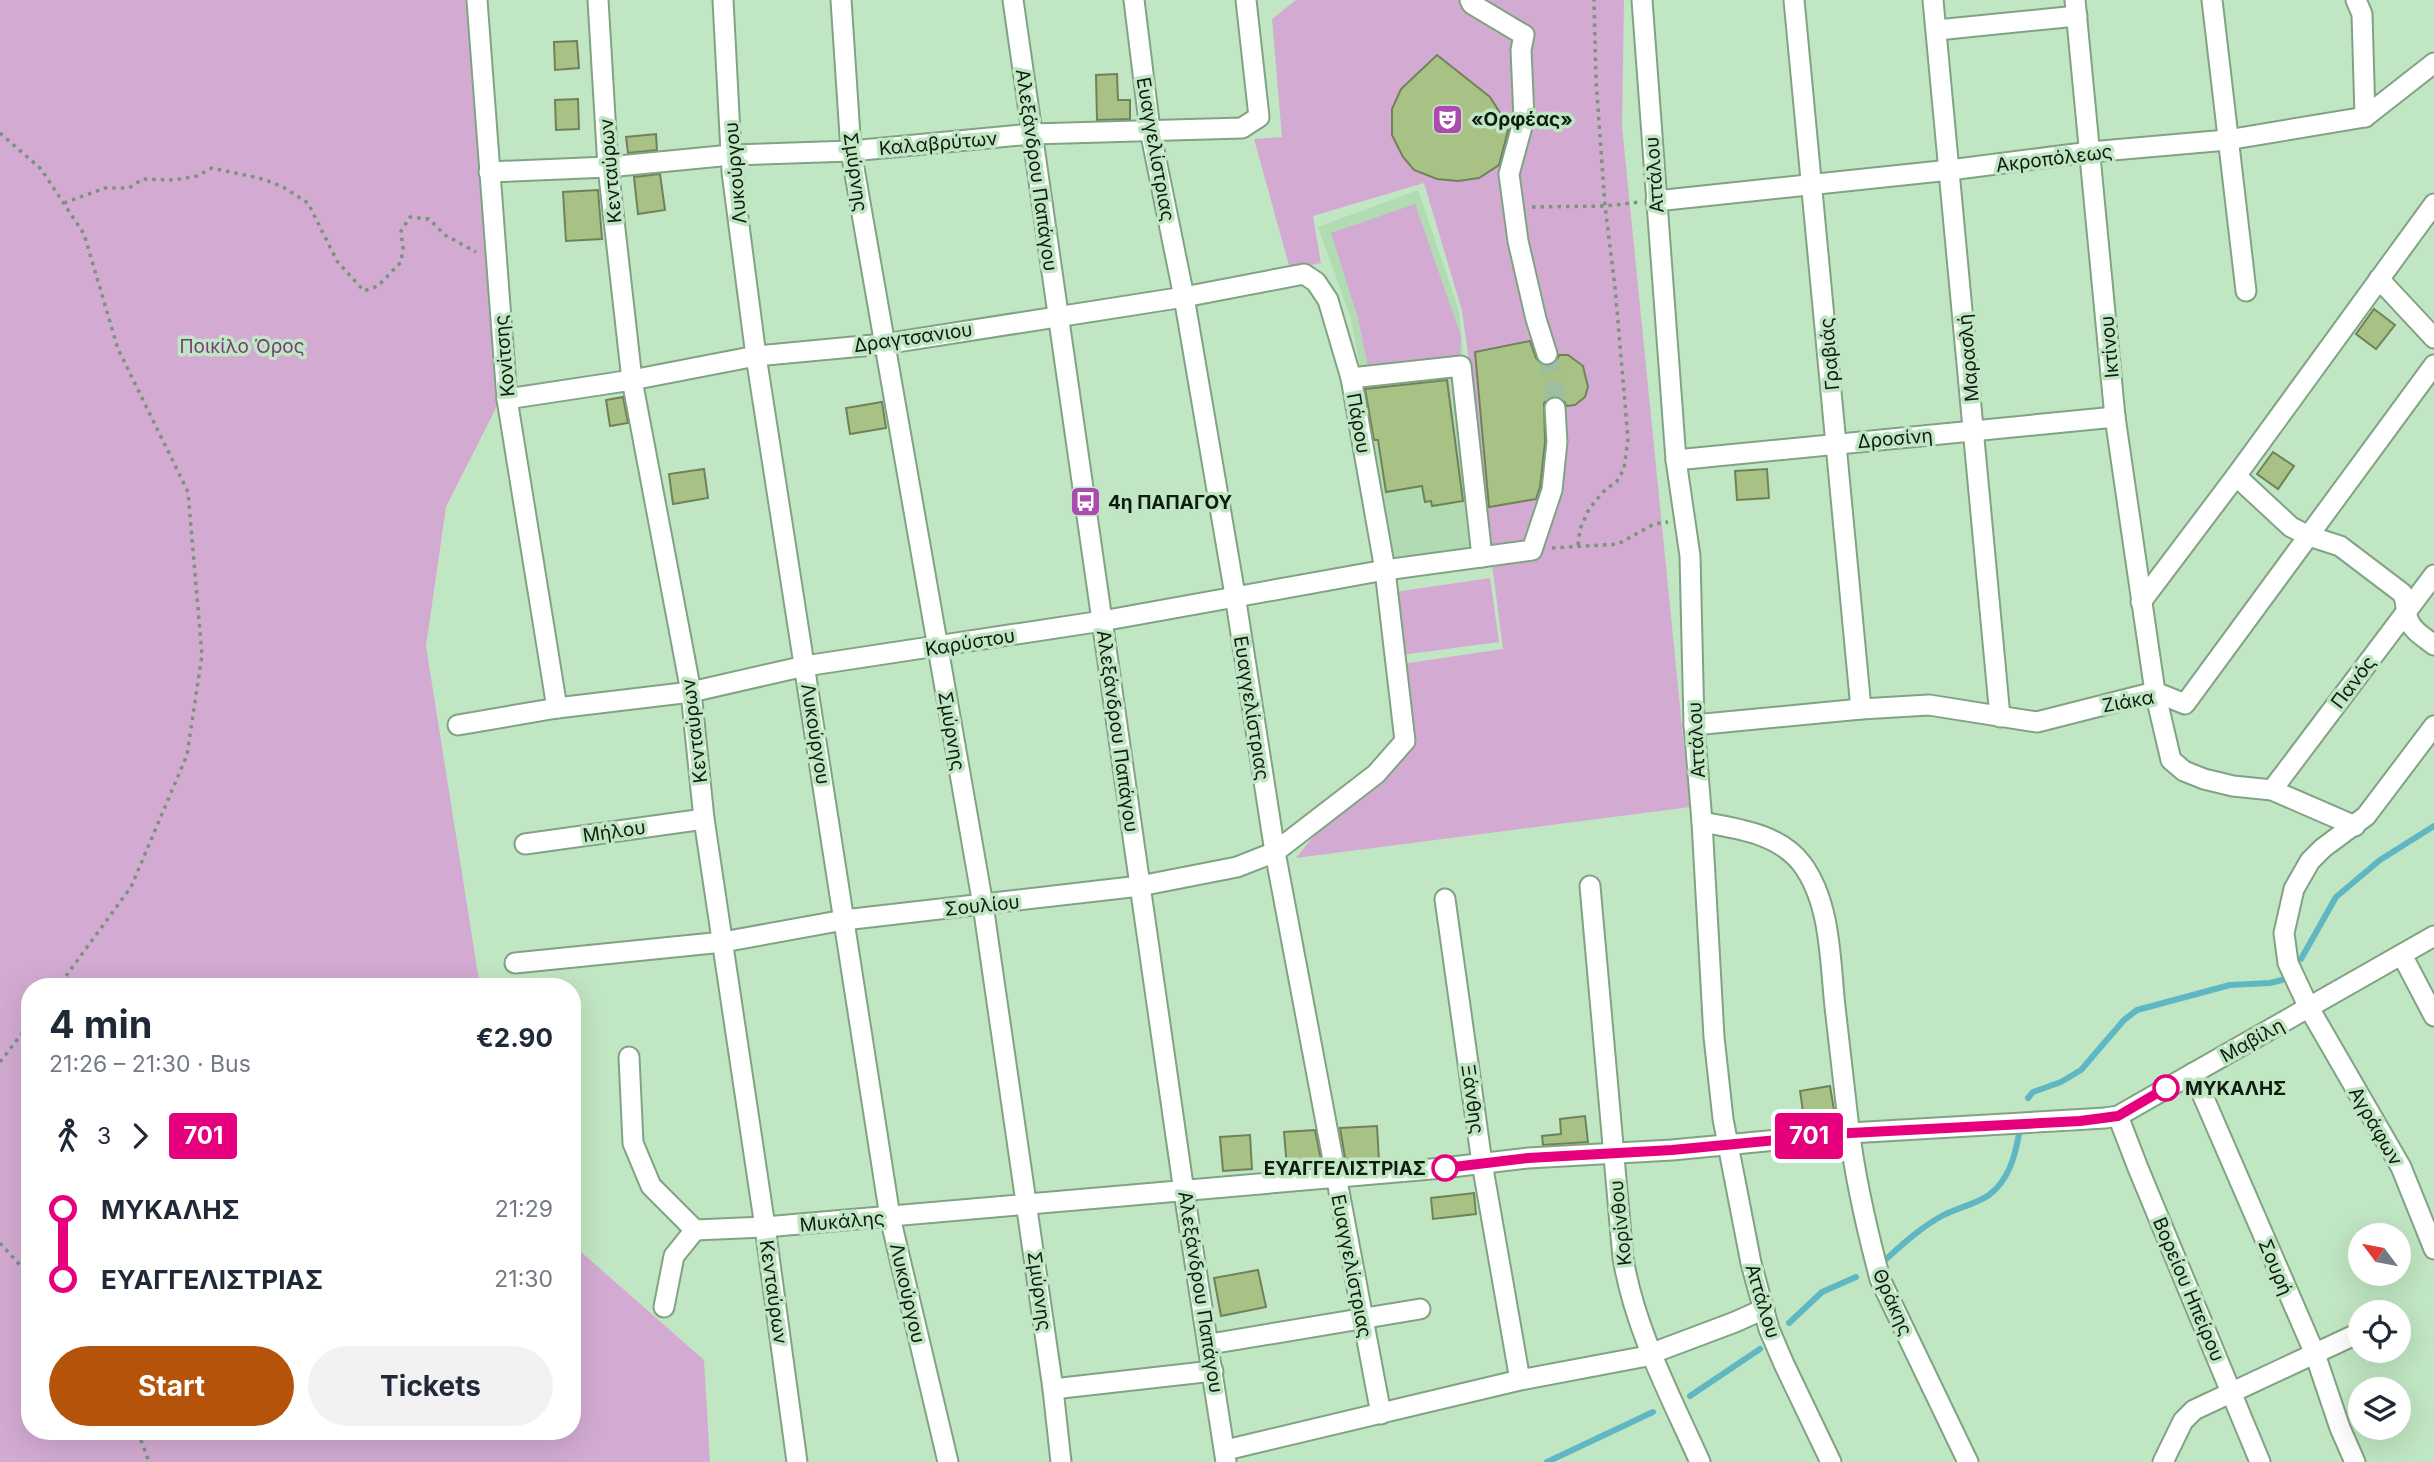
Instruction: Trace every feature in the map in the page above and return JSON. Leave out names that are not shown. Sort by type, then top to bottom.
[{"type":"street","name":"Κονίτσης","points":[[477,0],[507,399],[557,708]]},
{"type":"street","name":"Κενταύρων","points":[[597,0],[608,167],[632,380],[691,692],[704,819],[797,1462]]},
{"type":"street","name":"Λυκούργου","points":[[723,0],[731,155],[756,356],[890,1217],[948,1462]]},
{"type":"street","name":"Σμύρνης","points":[[841,0],[851,151],[983,905],[1054,1389],[1061,1462]]},
{"type":"street","name":"Αλεξάνδρου Παπάγου","points":[[1013,0],[1184,1192],[1226,1456]]},
{"type":"street","name":"Ευαγγελίστριας","points":[[1134,0],[1150,130],[1184,297],[1235,595],[1275,852],[1381,1414]]},
{"type":"street","name":"Καλαβρύτων","points":[[489,172],[608,167],[731,155],[851,151],[1032,134],[1242,128],[1259,117],[1246,0]]},
{"type":"street","points":[[1470,0],[1472,4],[1524,35],[1521,50],[1524,119],[1509,174],[1521,254],[1536,319],[1548,354]]},
{"type":"street","name":"Αττάλου","points":[[1642,0],[1676,460],[1692,597],[1693,725],[1702,822],[1714,1037],[1726,1145],[1763,1309],[1784,1364],[1831,1462]]},
{"type":"street","name":"Γραβιάς","points":[[1794,0],[1861,709]]},
{"type":"street","name":"Μαρασλή","points":[[1933,0],[2000,717]]},
{"type":"street","points":[[2212,0],[2246,292]]},
{"type":"street","points":[[2356,0],[2362,14],[2365,117]]},
{"type":"street","points":[[1937,30],[2076,8]]},
{"type":"street","name":"Ικτίνου","points":[[2076,8],[2115,416],[2155,692],[2171,760],[2184,771],[2233,786],[2272,790],[2355,826]]},
{"type":"street","name":"Ακροπόλεως","points":[[1656,201],[1813,186],[2090,152],[2227,140],[2365,117],[2434,63]]},
{"type":"street","points":[[2141,602],[2434,204]]},
{"type":"street","name":"Δραγτσανιου","points":[[507,399],[632,380],[756,356],[884,344],[1184,297],[1294,275],[1304,274],[1317,282]]},
{"type":"street","points":[[2379,279],[2434,338]]},
{"type":"street","name":"Πάρου","points":[[1317,282],[1328,300],[1351,378],[1385,569]]},
{"type":"street","name":"Ζιάκα","points":[[1693,725],[1928,705],[2037,722],[2155,692],[2185,704],[2434,365]]},
{"type":"street","points":[[1351,378],[1461,366],[1482,557]]},
{"type":"street","points":[[1532,550],[1552,490],[1556,442],[1555,408]]},
{"type":"street","name":"Δροσίνη","points":[[1676,460],[2115,416]]},
{"type":"street","points":[[2236,476],[2291,527],[2340,546],[2402,593],[2408,620],[2413,628],[2434,645]]},
{"type":"street","name":"Καρύστου","points":[[458,725],[557,708],[691,692],[805,666],[1102,621],[1385,569],[1532,550]]},
{"type":"street","name":"Σουλίου","points":[[515,963],[723,942],[844,920],[1140,886],[1237,867],[1275,852],[1376,774],[1405,741],[1385,569]]},
{"type":"street","name":"Πανός","points":[[2272,790],[2434,575]]},
{"type":"street","name":"Αγράφων","points":[[2434,726],[2366,816],[2323,848],[2311,861],[2294,889],[2284,933],[2288,963],[2309,1008],[2401,1167],[2434,1250]]},
{"type":"street","name":"Μήλου","points":[[525,844],[704,819]]},
{"type":"street","name":"Θράκης","points":[[1702,822],[1741,829],[1776,842],[1794,856],[1811,879],[1822,907],[1828,939],[1850,1133],[1870,1241],[1880,1279],[1968,1462]]},
{"type":"street","name":"Κορίνθου","points":[[1590,886],[1627,1283],[1652,1354],[1700,1462]]},
{"type":"street","name":"Ξάνθης","points":[[1445,899],[1482,1163],[1520,1380]]},
{"type":"street","name":"Μαβίλη","points":[[1184,1192],[1528,1158],[1614,1154],[1850,1133],[2059,1123],[2118,1116],[2434,936]]},
{"type":"street","points":[[2402,955],[2434,1016]]},
{"type":"street","points":[[629,1057],[633,1143],[651,1186],[695,1230],[674,1256],[664,1307]]},
{"type":"street","name":"Σουρή","points":[[2193,1073],[2315,1354],[2340,1428],[2355,1462]]},
{"type":"street","name":"Βορείου Ηπείρου","points":[[2118,1116],[2260,1462]]},
{"type":"street","name":"Μυκάλης","points":[[695,1230],[765,1227],[1184,1192]]},
{"type":"street","points":[[1210,1344],[1420,1309]]},
{"type":"street","points":[[1226,1456],[1520,1380],[1628,1361],[1763,1309]]},
{"type":"street","points":[[2163,1462],[2183,1421],[2194,1410],[2348,1338]]},
{"type":"street","points":[[1054,1389],[1213,1371]]},
{"type":"path","points":[[1578,545],[1580,529],[1589,509],[1603,492],[1617,481],[1623,469],[1628,439],[1605,206],[1596,80],[1594,0]]},
{"type":"path","points":[[0,133],[41,169],[84,234],[118,349],[188,492],[202,655],[187,755],[131,887],[65,978]]},
{"type":"path","points":[[64,203],[105,188],[129,188],[143,179],[175,180],[197,176],[212,169],[263,179],[308,202],[337,261],[364,291],[379,286],[401,262],[401,231],[410,217],[429,219],[445,234],[496,263]]},
{"type":"path","points":[[1513,207],[1605,206],[1656,201]]},
{"type":"path","points":[[1532,550],[1618,544],[1654,524],[1685,521]]},
{"type":"path","points":[[0,1062],[21,1035]]},
{"type":"path","points":[[0,1243],[21,1266]]},
{"type":"path","points":[[141,1440],[149,1462]]},
{"type":"shaded area","points":[[1418,190],[1459,311],[1480,549],[1386,562],[1363,382],[1351,319],[1318,227]]},
{"type":"green space","name":"Ποικίλο Όρος","points":[[0,0],[471,0],[499,402],[446,507],[426,646],[479,978],[21,978],[21,1440],[581,1440],[581,1252],[704,1360],[710,1462],[0,1462]]},
{"type":"green space","points":[[1296,0],[1624,0],[1622,126],[1690,807],[1296,858],[1402,728],[1395,665],[1503,649],[1485,510],[1483,460],[1462,311],[1424,183],[1313,216],[1321,263],[1290,269],[1254,139],[1282,137],[1272,19]]},
{"type":"green space","points":[[1415,204],[1461,336],[1460,356],[1369,371],[1358,318],[1331,233]]},
{"type":"green space","points":[[1490,578],[1499,642],[1394,656],[1381,594]]},
{"type":"building","points":[[577,41],[579,68],[555,70],[554,42]]},
{"type":"building","name":"«Ορφέας»","points":[[1437,55],[1490,97],[1509,127],[1499,165],[1479,178],[1458,181],[1437,179],[1414,170],[1403,157],[1392,135],[1392,109],[1401,89]]},
{"type":"building","points":[[1117,74],[1118,100],[1130,100],[1130,119],[1097,120],[1096,75]]},
{"type":"building","points":[[578,99],[579,129],[556,130],[555,100]]},
{"type":"building","points":[[656,134],[657,150],[628,153],[626,137]]},
{"type":"building","points":[[660,174],[665,210],[638,214],[634,177]]},
{"type":"building","points":[[598,190],[602,239],[566,241],[563,192]]},
{"type":"building","points":[[2374,309],[2395,325],[2376,349],[2356,334]]},
{"type":"building","points":[[1530,341],[1536,358],[1544,366],[1556,363],[1559,355],[1568,355],[1583,366],[1588,387],[1585,397],[1575,405],[1567,406],[1561,397],[1555,396],[1544,403],[1545,442],[1536,499],[1489,507],[1475,352]]},
{"type":"building","points":[[1447,380],[1463,501],[1432,506],[1431,501],[1425,502],[1422,486],[1386,492],[1378,440],[1374,440],[1365,389]]},
{"type":"building","points":[[623,397],[628,423],[610,426],[606,400]]},
{"type":"building","points":[[882,402],[886,428],[850,434],[846,408]]},
{"type":"building","points":[[2273,452],[2294,466],[2278,489],[2257,474]]},
{"type":"building","points":[[704,469],[708,498],[673,504],[669,474]]},
{"type":"building","points":[[1767,469],[1769,498],[1737,500],[1735,471]]},
{"type":"building","points":[[1830,1086],[1836,1122],[1805,1125],[1800,1091]]},
{"type":"building","points":[[1585,1116],[1588,1142],[1543,1145],[1542,1136],[1561,1134],[1560,1119]]},
{"type":"building","points":[[1377,1126],[1379,1161],[1346,1164],[1340,1128]]},
{"type":"building","points":[[1315,1130],[1322,1165],[1287,1168],[1284,1132]]},
{"type":"building","points":[[1250,1135],[1252,1169],[1223,1171],[1220,1137]]},
{"type":"building","points":[[1474,1193],[1476,1214],[1433,1219],[1431,1198]]},
{"type":"building","points":[[1258,1270],[1266,1307],[1221,1316],[1214,1278]]},
{"type":"waterway","points":[[2301,959],[2336,897],[2380,860],[2434,826]]},
{"type":"waterway","points":[[2028,1098],[2033,1092],[2061,1082],[2081,1070],[2124,1020],[2137,1010],[2230,985],[2282,980]]},
{"type":"waterway","points":[[1885,1260],[1932,1222],[1989,1195],[1996,1189],[2010,1167],[2019,1134]]},
{"type":"waterway","points":[[1789,1323],[1822,1292],[1856,1277]]},
{"type":"waterway","points":[[1690,1396],[1760,1349]]},
{"type":"waterway","points":[[1547,1462],[1653,1412]]},
{"type":"tunnel","points":[[1547,354],[1554,381],[1555,408]]},
{"type":"bus line","name":"701","points":[[1445,1168],[1528,1158],[1672,1150],[1850,1133],[2080,1121],[2118,1116],[2166,1088]]},
{"type":"place","name":"«Ορφέας»","points":[[1448,119]]},
{"type":"place","name":"4η ΠΑΠΑΓΟΥ","points":[[1085,502]]},
{"type":"place","name":"ΜΥΚΑΛΗΣ","points":[[2166,1088]]},
{"type":"place","name":"ΕΥΑΓΓΕΛΙΣΤΡΙΑΣ","points":[[1445,1168]]}]
